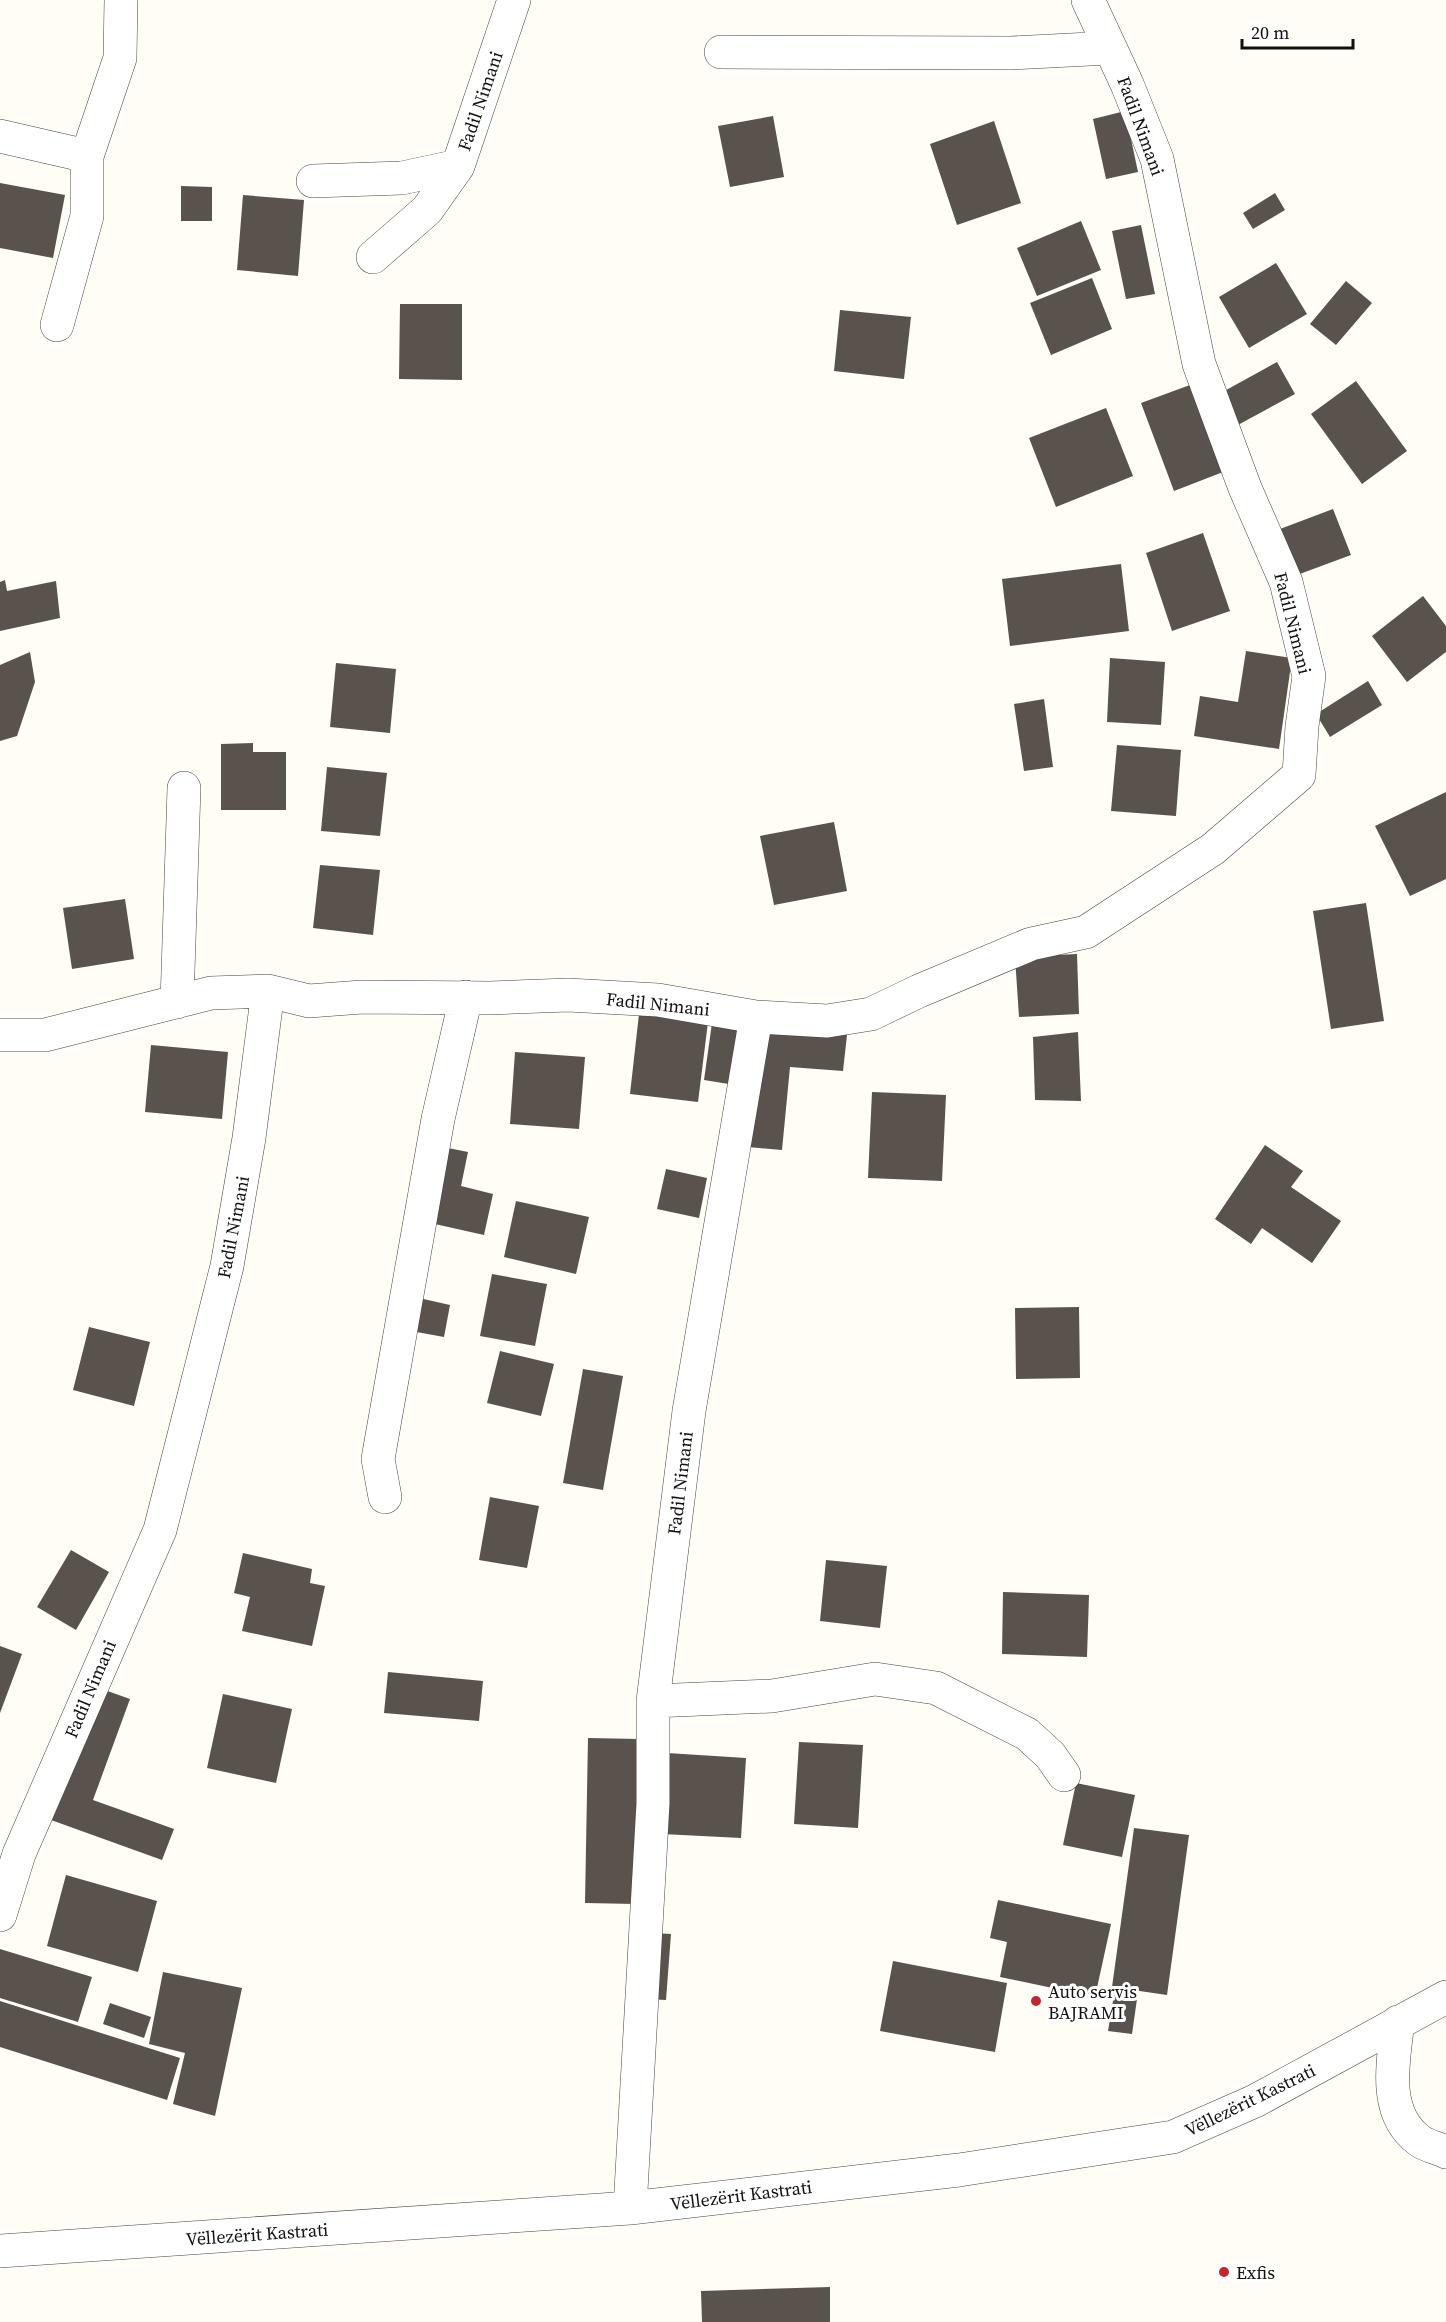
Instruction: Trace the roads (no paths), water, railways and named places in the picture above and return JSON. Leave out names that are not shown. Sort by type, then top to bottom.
[{"type":"street","points":[[57,325],[87,216],[87,156],[120,58],[121,0]]},
{"type":"street","name":"Fadil Nimani","points":[[313,180],[402,178],[458,166],[514,0]]},
{"type":"street","name":"Fadil Nimani","points":[[0,1915],[19,1854],[160,1530],[227,1266],[249,1138],[268,991],[309,1001],[362,997],[466,998],[568,995],[658,1000],[756,1017],[827,1021],[871,1014],[919,991],[1031,944],[1086,932],[1213,849],[1299,775],[1302,726],[1309,676],[1286,582],[1245,488],[1199,364],[1157,159],[1088,0]]},
{"type":"street","points":[[721,52],[1011,52],[1110,48]]},
{"type":"street","points":[[0,136],[87,156]]},
{"type":"street","points":[[373,257],[427,210],[458,166]]},
{"type":"street","points":[[177,1002],[184,788]]},
{"type":"street","points":[[0,1035],[45,1035],[212,993],[268,991]]},
{"type":"street","points":[[385,1497],[378,1459],[438,1119],[466,998]]},
{"type":"street","name":"Fadil Nimani","points":[[630,2208],[653,1803],[653,1701],[689,1411],[756,1017]]},
{"type":"street","points":[[653,1701],[772,1696],[875,1679],[936,1688],[1028,1734],[1050,1755],[1064,1774]]},
{"type":"street","name":"Vëllezërit Kastrati","points":[[0,2251],[630,2208],[959,2170],[1173,2137],[1255,2101],[1446,1997]]},
{"type":"street","points":[[1398,2022],[1391,2076],[1399,2118],[1420,2141],[1446,2152]]},
{"type":"place","name":"Auto servis BAJRAMI","points":[[1036,2001]]},
{"type":"place","name":"Exfis","points":[[1224,2272]]}]
